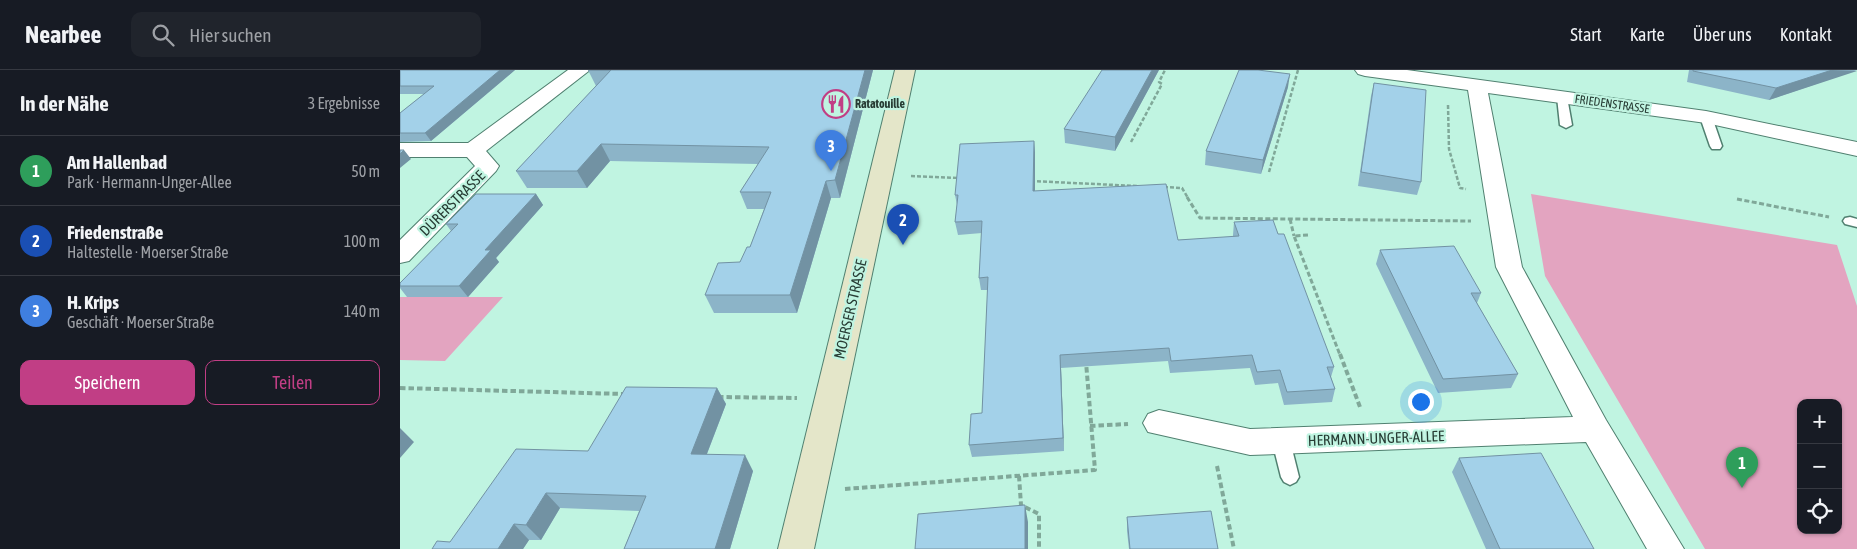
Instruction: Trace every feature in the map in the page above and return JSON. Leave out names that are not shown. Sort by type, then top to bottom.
[{"type":"main road","name":"MOERSER STRASSE","points":[[796,549],[905,70]]},
{"type":"street","name":"DÜRERSTRASSE","points":[[400,150],[474,150],[580,70]]},
{"type":"street","name":"FRIEDENSTRASSE","points":[[1365,70],[1706,117],[1857,149]]},
{"type":"street","points":[[1477,86],[1509,267],[1595,429],[1666,549]]},
{"type":"street","name":"DÜRERSTRASSE","points":[[400,256],[488,166],[474,150]]},
{"type":"street","name":"HERMANN-UNGER-ALLEE","points":[[1159,422],[1250,442],[1595,429]]},
{"type":"lane","points":[[1562,97],[1566,125]]},
{"type":"lane","points":[[1706,117],[1716,146]]},
{"type":"lane","points":[[1281,441],[1290,477]]},
{"type":"path","points":[[1131,142],[1162,84],[1159,82],[1165,70]]},
{"type":"path","points":[[1269,172],[1298,70]]},
{"type":"path","points":[[881,176],[961,178]]},
{"type":"path","points":[[1027,181],[1143,186]]},
{"type":"path","points":[[1055,182],[1056,192]]},
{"type":"path","points":[[1163,187],[1182,188],[1200,218],[1484,221],[1502,223]]},
{"type":"path","points":[[1737,199],[1853,222]]},
{"type":"path","points":[[1290,219],[1294,236],[1372,438]]},
{"type":"path","points":[[1294,236],[1308,235]]},
{"type":"path","points":[[809,492],[1095,470],[1085,358]]},
{"type":"path","points":[[400,388],[628,394]]},
{"type":"path","points":[[717,397],[830,398]]},
{"type":"path","points":[[1211,434],[1234,549]]},
{"type":"path","points":[[1019,476],[1021,505],[1039,514],[1039,549]]},
{"type":"shaded area","points":[[1531,194],[1837,245],[1857,306],[1857,549],[1705,549],[1545,276]]},
{"type":"shaded area","points":[[400,297],[503,297],[445,361],[400,360]]},
{"type":"building","points":[[400,70],[500,70],[425,133],[400,133],[400,113],[434,86],[400,86]]},
{"type":"building","points":[[611,70],[865,70],[835,180],[826,181],[790,295],[705,295],[718,263],[740,262],[747,247],[750,247],[771,192],[740,192],[769,147],[601,144],[577,171],[516,171]]},
{"type":"building","points":[[1102,70],[1152,70],[1115,137],[1064,129]]},
{"type":"building","points":[[1239,70],[1290,74],[1263,160],[1206,151]]},
{"type":"building","points":[[1693,70],[1832,70],[1776,88]]},
{"type":"building","points":[[1374,83],[1426,90],[1421,182],[1361,172]]},
{"type":"building","points":[[1034,141],[1033,191],[1166,184],[1178,240],[1239,236],[1234,222],[1273,220],[1278,234],[1284,234],[1334,367],[1327,367],[1335,389],[1287,392],[1280,370],[1257,372],[1252,355],[1171,361],[1169,348],[1060,355],[1063,438],[969,445],[971,414],[982,413],[988,277],[979,278],[982,221],[955,222],[958,195],[955,195],[960,144]]},
{"type":"building","points":[[476,194],[536,194],[485,250],[491,250],[459,286],[400,286],[400,283],[458,224],[446,224]]},
{"type":"building","points":[[1454,246],[1481,293],[1471,293],[1518,374],[1443,379],[1380,250]]},
{"type":"building","points":[[626,387],[717,388],[691,454],[745,455],[715,549],[624,549],[646,496],[546,493],[526,525],[514,524],[498,549],[432,549],[437,541],[450,542],[516,449],[588,451]]},
{"type":"building","points":[[1541,453],[1594,549],[1500,549],[1459,458]]},
{"type":"building","points":[[1025,505],[1025,549],[915,549],[918,514]]},
{"type":"building","points":[[1211,511],[1218,549],[1130,549],[1127,517]]},
{"type":"place","name":"Ratatouille","points":[[836,104]]},
{"type":"place","name":"H. Krips","points":[[831,171]]},
{"type":"place","name":"Friedenstraße","points":[[903,245]]},
{"type":"place","name":"Am Hallenbad","points":[[1742,488]]}]
